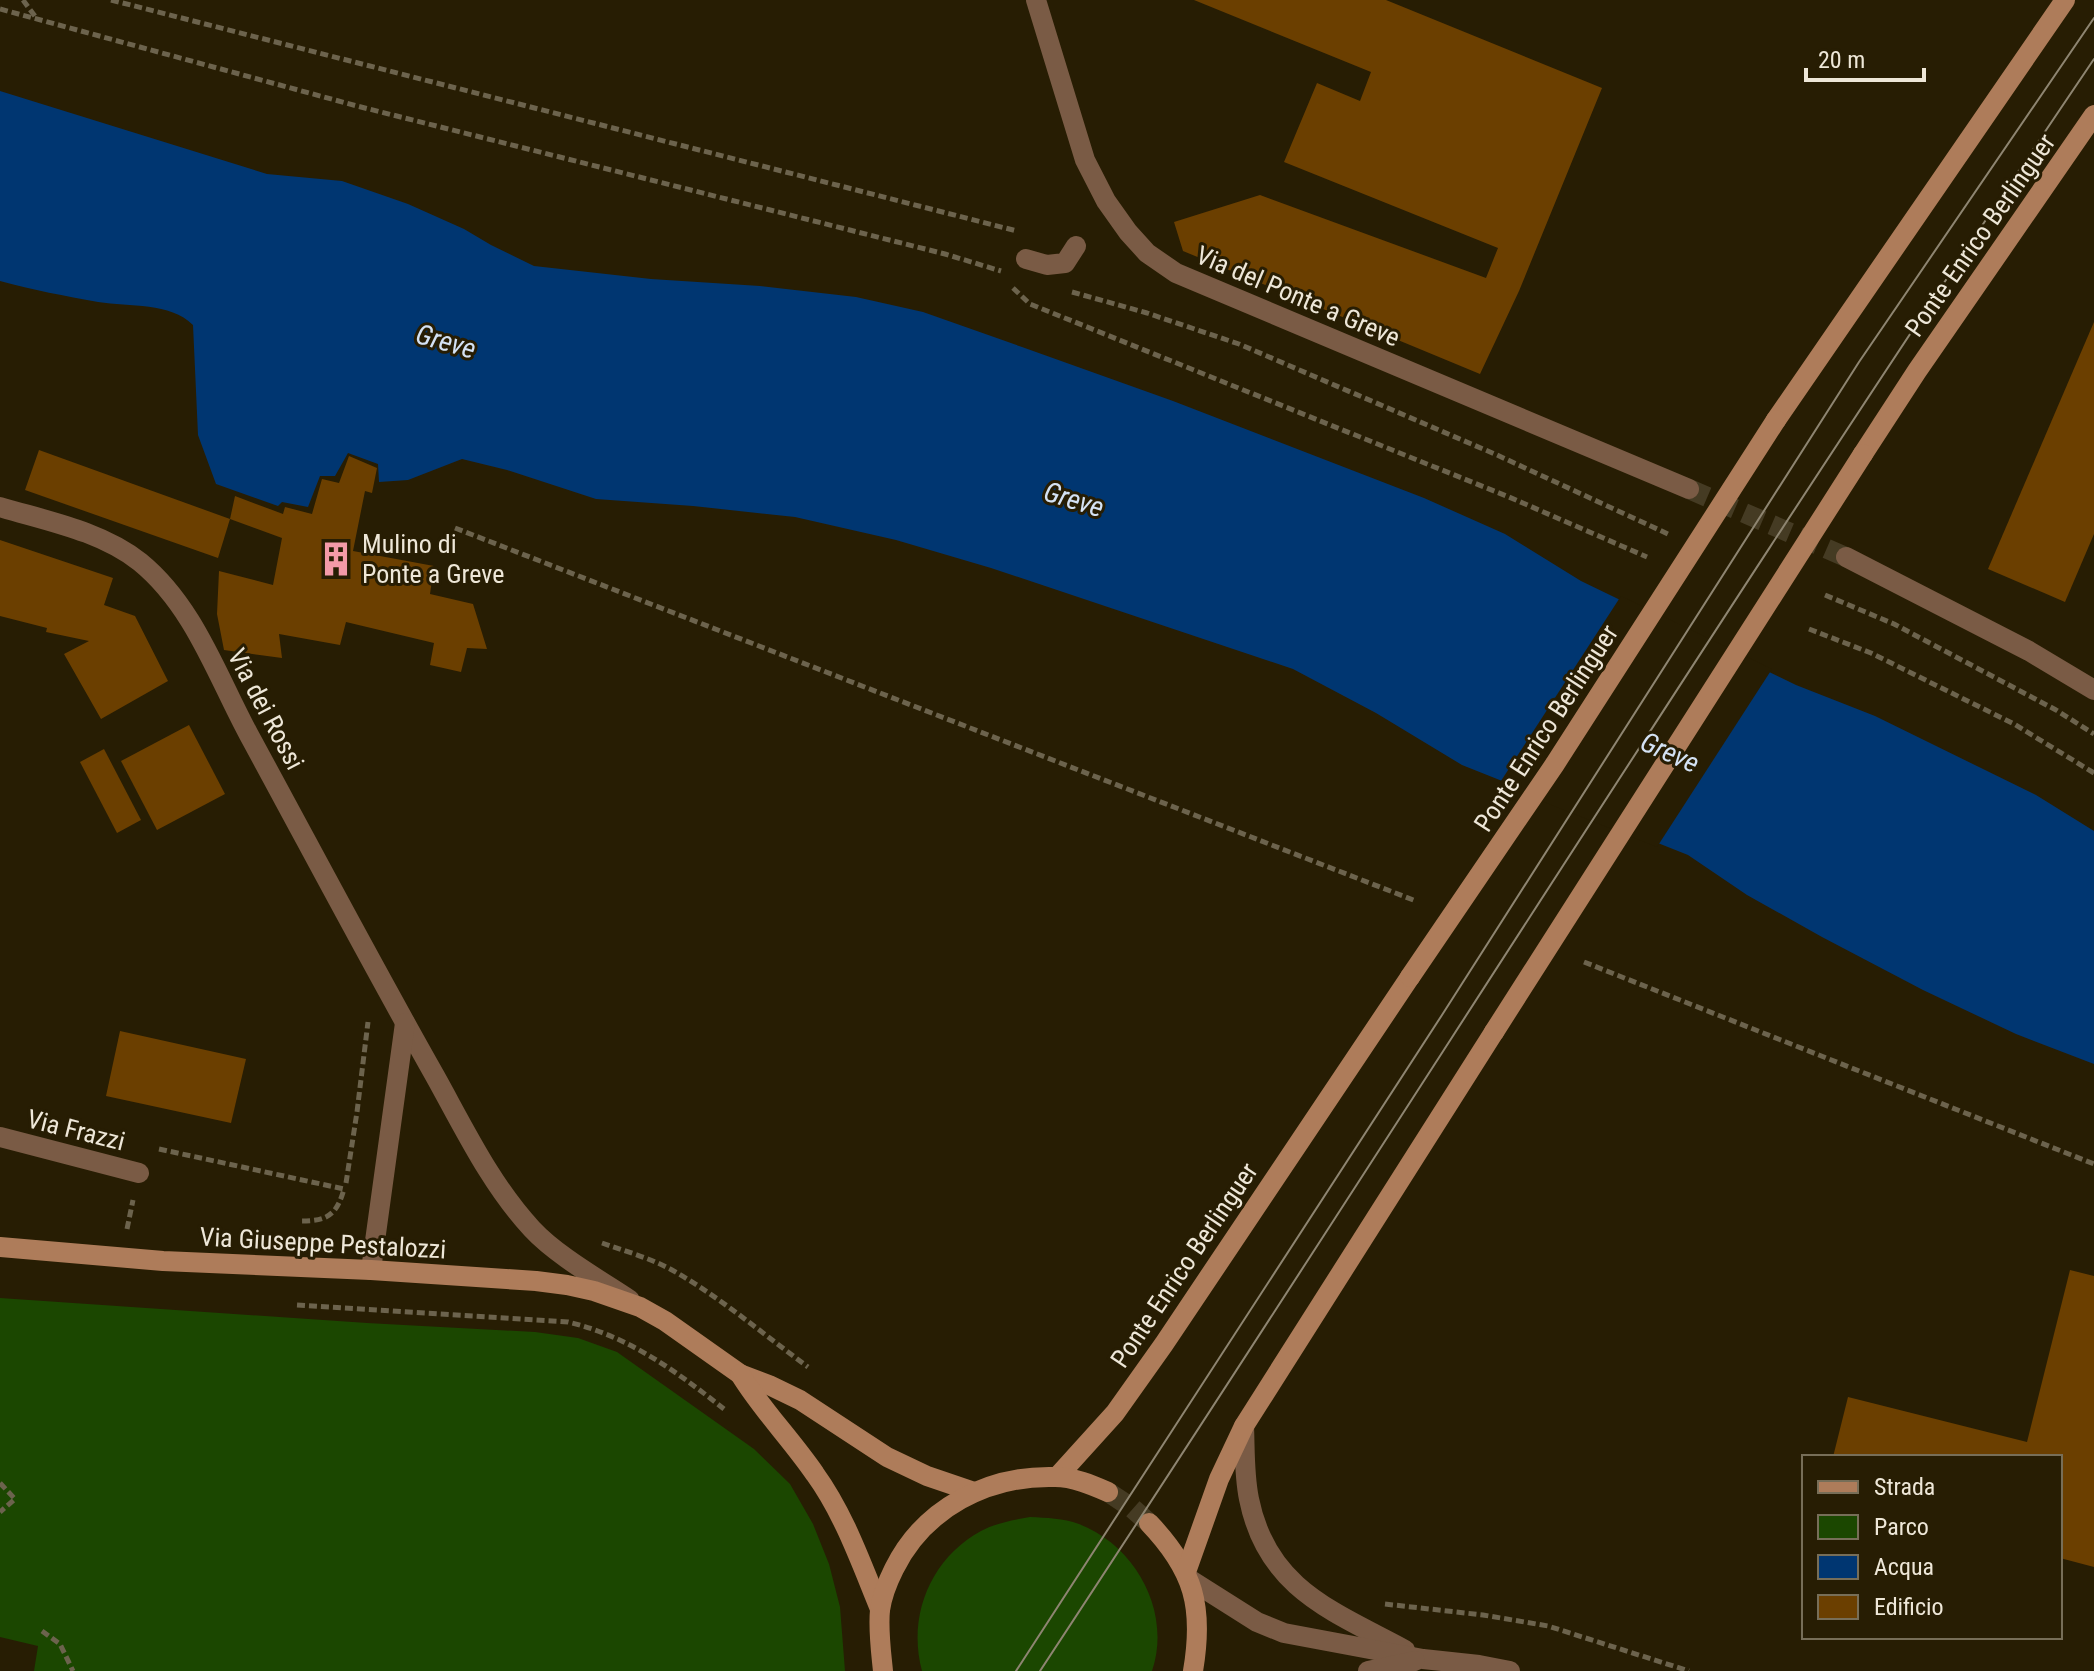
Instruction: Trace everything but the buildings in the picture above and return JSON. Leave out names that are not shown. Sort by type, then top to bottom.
[{"type":"main road","name":"Ponte Enrico Berlinguer","points":[[1058,1476],[1115,1413],[1156,1356],[1555,764],[1776,420],[2065,0]]},
{"type":"main road","name":"Ponte Enrico Berlinguer","points":[[1187,1575],[1219,1479],[1244,1426],[1863,454],[2094,115]]},
{"type":"main road","name":"Via Giuseppe Pestalozzi","points":[[0,1247],[121,1258],[371,1270],[567,1285],[640,1307],[740,1374]]},
{"type":"main road","points":[[740,1374],[800,1400],[887,1457],[927,1476],[974,1492]]},
{"type":"main road","points":[[740,1374],[755,1400],[815,1473],[836,1506],[880,1609]]},
{"type":"main road","points":[[883,1671],[880,1609],[888,1581],[913,1539],[938,1514],[974,1492],[1018,1479],[1058,1476],[1108,1492]]},
{"type":"main road","points":[[1149,1523],[1187,1575],[1197,1620],[1198,1642],[1193,1671]]},
{"type":"street","name":"Via del Ponte a Greve","points":[[1036,0],[1085,160],[1106,201],[1147,253],[1176,273],[1689,489]]},
{"type":"street","points":[[1026,259],[1047,265],[1065,263],[1076,246]]},
{"type":"street","name":"Via dei Rossi","points":[[0,507],[85,533],[122,550],[160,580],[195,628],[235,709],[405,1023],[495,1182],[533,1231],[640,1307]]},
{"type":"street","points":[[1846,557],[2029,651],[2094,690]]},
{"type":"street","points":[[371,1270],[405,1023]]},
{"type":"street","name":"Via Frazzi","points":[[0,1137],[139,1173]]},
{"type":"street","points":[[1244,1426],[1249,1501],[1262,1538],[1281,1571],[1302,1592],[1327,1609],[1423,1659]]},
{"type":"street","points":[[1187,1575],[1257,1622],[1284,1633],[1423,1659],[1510,1671]]},
{"type":"street","points":[[1368,1671],[1423,1659]]},
{"type":"path","points":[[23,0],[38,20]]},
{"type":"path","points":[[111,0],[1017,231]]},
{"type":"path","points":[[0,9],[357,106],[929,250],[992,268],[1004,275]]},
{"type":"path","points":[[1011,286],[1030,304],[1509,497],[1647,557]]},
{"type":"path","points":[[1062,289],[1239,344],[1497,455],[1668,534]]},
{"type":"path","points":[[455,528],[1416,901]]},
{"type":"path","points":[[1825,595],[1894,624],[2056,710],[2094,734]]},
{"type":"path","points":[[1809,629],[1871,653],[2014,724],[2094,773]]},
{"type":"path","points":[[1584,962],[2094,1164]]},
{"type":"path","points":[[346,1183],[369,1013]]},
{"type":"path","points":[[121,1258],[145,1146],[344,1189],[335,1211],[324,1218],[302,1221]]},
{"type":"path","points":[[595,1241],[670,1269],[726,1305],[811,1370]]},
{"type":"path","points":[[297,1305],[541,1319],[582,1325],[632,1345],[659,1361],[731,1415]]},
{"type":"path","points":[[0,1483],[15,1499],[0,1512]]},
{"type":"path","points":[[1378,1604],[1483,1615],[1548,1626],[1689,1671]]},
{"type":"path","points":[[42,1631],[60,1644],[73,1671]]},
{"type":"green space","points":[[0,1298],[535,1332],[578,1338],[617,1352],[754,1449],[790,1484],[813,1524],[829,1564],[840,1607],[845,1671],[34,1671],[38,1646],[0,1637]]},
{"type":"green space","points":[[1030,1517],[1061,1519],[1079,1524],[1099,1534],[1132,1565],[1153,1604],[1157,1649],[1152,1671],[922,1671],[918,1630],[927,1590],[936,1573],[963,1543],[981,1531]]},
{"type":"water","name":"Greve","points":[[0,91],[267,174],[342,181],[408,204],[534,266],[856,297],[923,312],[1173,401],[1424,498],[1505,534],[1581,581],[1796,685],[1875,716],[2036,795],[2094,831],[2094,1064],[2016,1034],[1923,990],[1747,895],[1688,855],[1462,765],[1376,713],[1293,669],[991,568],[896,540],[795,517],[596,499],[462,459],[408,480],[379,482],[378,464],[348,453],[335,476],[320,476],[308,507],[282,502],[278,506],[216,484],[198,435],[193,325],[173,312],[161,309],[98,302],[0,281]]},
{"type":"pier","points":[[1621,596],[1772,669],[1657,847],[1499,784]]},
{"type":"tunnel","points":[[1689,489],[1846,557]]},
{"type":"tunnel","points":[[1108,1492],[1149,1523]]},
{"type":"tram line","points":[[1016,1671],[1442,1015],[1859,362],[2094,18]]},
{"type":"tram line","points":[[1040,1671],[1827,460],[2094,59]]},
{"type":"place","name":"Mulino di Ponte a Greve","points":[[336,559]]}]
